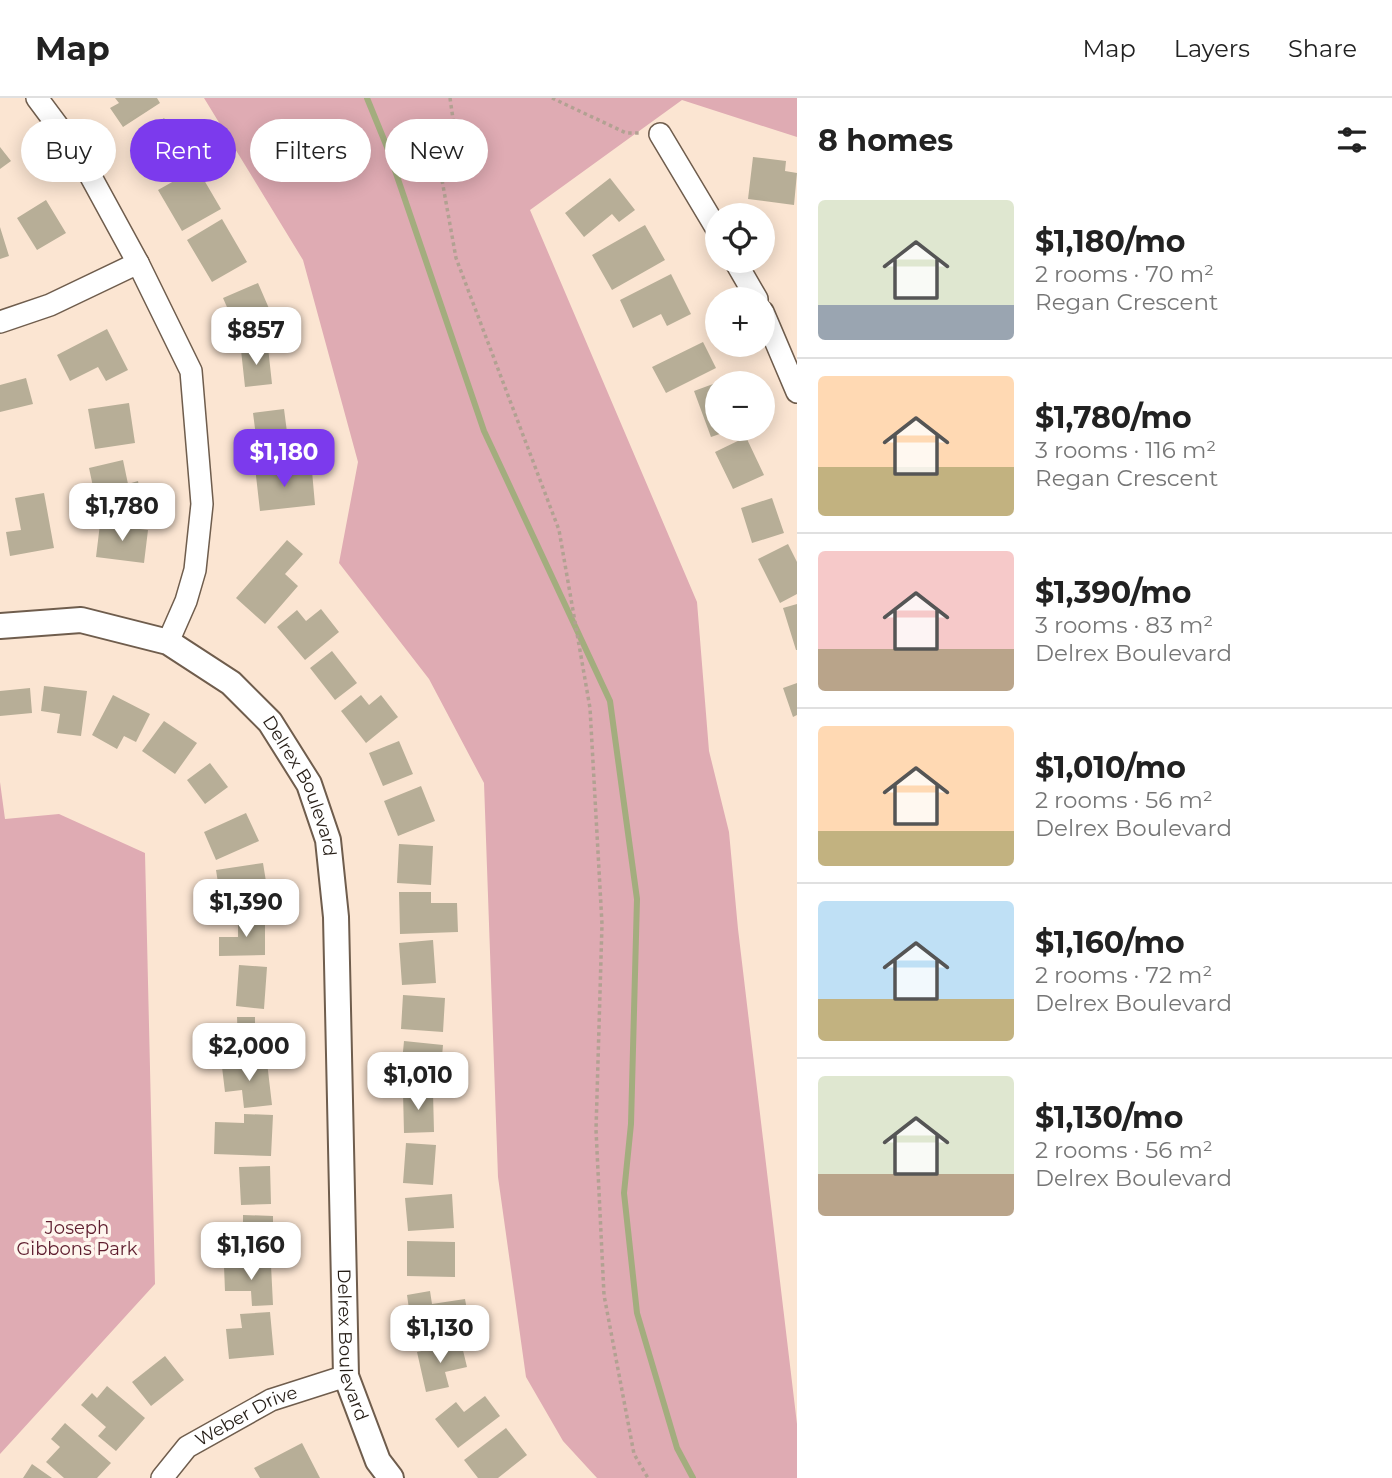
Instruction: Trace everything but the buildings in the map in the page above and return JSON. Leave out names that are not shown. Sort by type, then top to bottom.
[{"type":"street","points":[[37,98],[78,153],[138,262],[191,371],[202,504],[195,570],[186,601],[168,642]]},
{"type":"street","points":[[660,134],[705,209]]},
{"type":"street","points":[[0,322],[50,304],[138,262]]},
{"type":"street","points":[[775,340],[797,392]]},
{"type":"street","name":"Delrex Boulevard","points":[[0,626],[81,620],[168,642],[231,683],[271,722],[309,784],[328,840],[336,917],[346,1376],[378,1461],[391,1478]]},
{"type":"street","name":"Weber Drive","points":[[162,1478],[187,1447],[271,1400],[346,1376]]},
{"type":"path","points":[[450,98],[454,126],[442,180],[456,258],[559,530],[590,708],[602,925],[597,1130],[604,1295],[634,1454],[648,1478]]},
{"type":"path","points":[[552,98],[626,133],[660,134]]},
{"type":"green space","points":[[204,98],[797,98],[797,137],[682,100],[530,210],[697,602],[709,751],[729,832],[738,929],[797,1424],[797,1478],[597,1478],[563,1441],[526,1377],[498,1177],[484,783],[429,679],[339,563],[358,462],[303,260],[255,182],[371,182],[371,119],[250,119],[250,173],[236,150],[236,119],[217,119]]},
{"type":"green space","name":"Joseph Gibbons Park","points":[[0,782],[5,819],[59,814],[145,853],[155,1284],[0,1454]]},
{"type":"waterway","points":[[367,98],[387,147],[484,431],[610,701],[637,899],[631,1124],[624,1193],[637,1313],[677,1448],[693,1478]]}]
